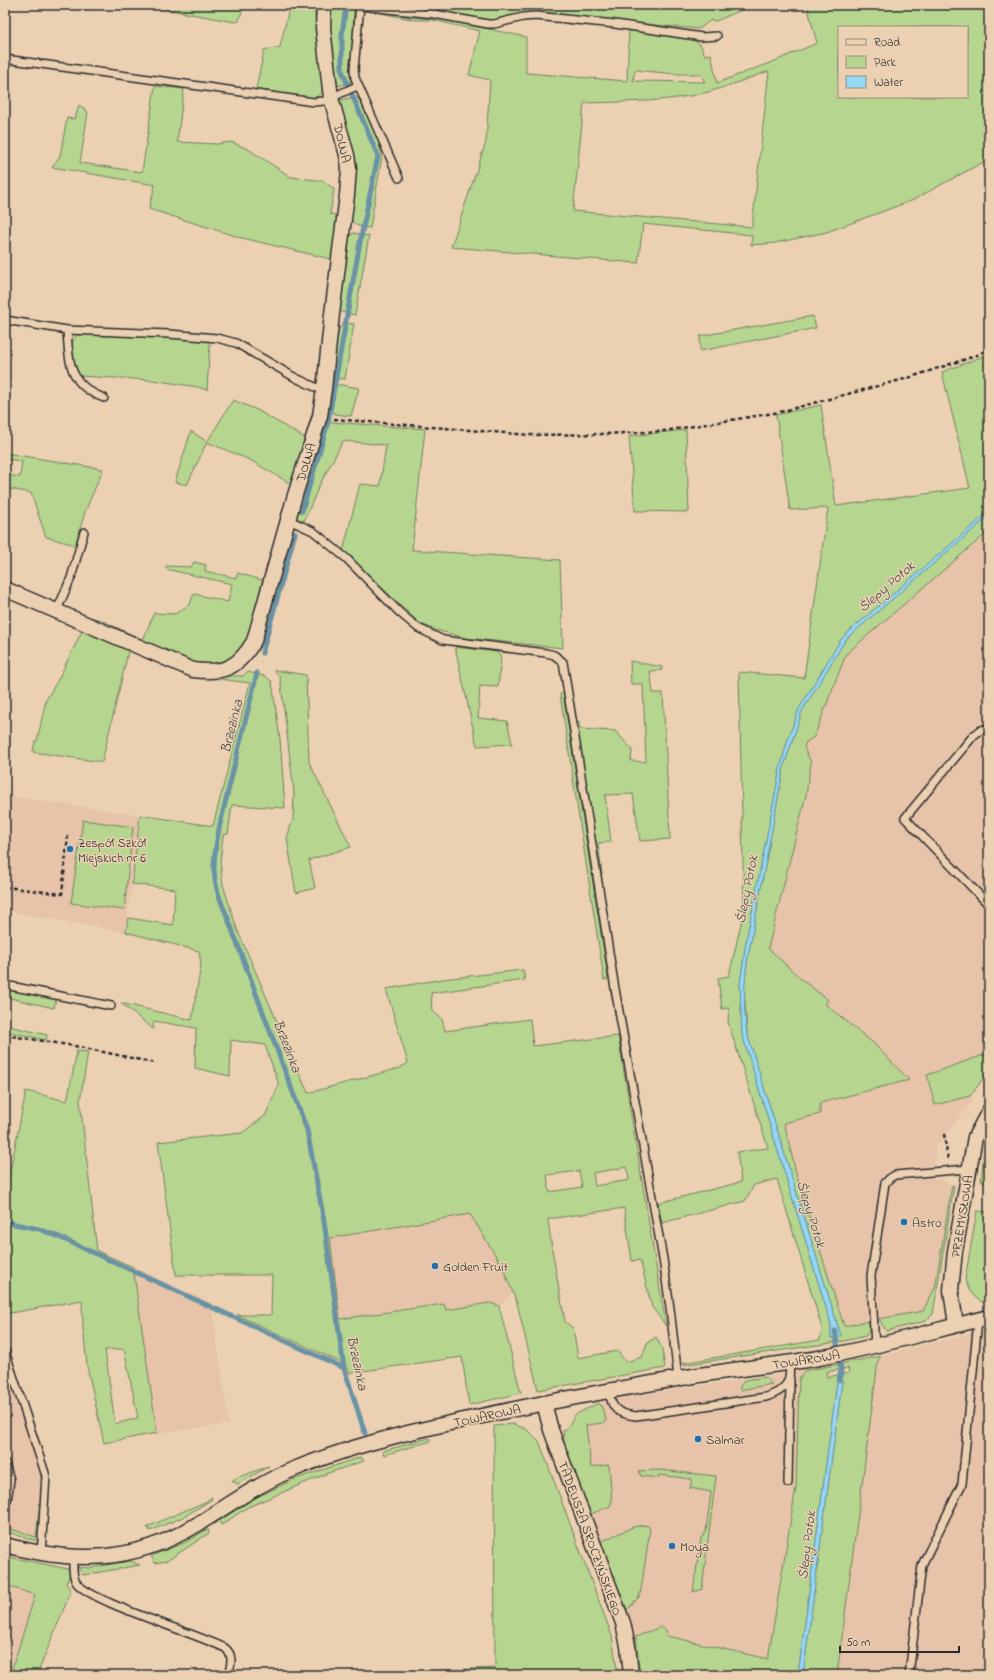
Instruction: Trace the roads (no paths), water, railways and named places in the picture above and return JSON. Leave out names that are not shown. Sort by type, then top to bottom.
[{"type":"street","name":"DOLNA","points":[[5,589],[57,610],[186,668],[212,671],[232,666],[244,657],[254,640],[289,520],[295,494],[320,416],[344,218],[349,168],[323,28],[324,5]]},
{"type":"street","name":"PRZEMYSŁOWA","points":[[956,1325],[952,1306],[952,1279],[968,1169],[975,1137],[989,1111]]},
{"type":"street","name":"TOWAROWA","points":[[5,1545],[41,1554],[73,1558],[88,1558],[132,1552],[166,1541],[197,1524],[240,1496],[286,1472],[343,1452],[416,1431],[544,1403],[678,1378],[816,1358],[875,1347],[983,1318]]},
{"type":"street","name":"TADEUSZA SROCZYŃSKIEGO","points":[[544,1403],[550,1430],[623,1624],[628,1646],[631,1675]]},
{"type":"lane","points":[[399,178],[370,110],[357,86],[354,69],[360,6],[434,14],[488,24],[536,16],[615,24],[702,37],[717,36]]},
{"type":"lane","points":[[5,59],[314,102],[324,101],[357,86]]},
{"type":"lane","points":[[5,320],[67,330],[169,334],[217,338],[236,343],[294,377],[315,387],[324,389]]},
{"type":"lane","points":[[67,330],[68,348],[75,377],[84,387],[104,398]]},
{"type":"lane","points":[[289,520],[313,531],[347,559],[399,612],[428,634],[443,640],[546,652],[554,655],[563,662],[614,983],[663,1259],[678,1378]]},
{"type":"lane","points":[[57,610],[70,582],[84,532]]},
{"type":"lane","points":[[989,728],[974,734],[904,818],[989,905]]},
{"type":"lane","points":[[5,985],[111,1006]]},
{"type":"lane","points":[[875,1347],[871,1276],[885,1183],[890,1178],[895,1176],[968,1169]]},
{"type":"lane","points":[[909,1675],[922,1565],[962,1484],[983,1318]]},
{"type":"lane","points":[[5,1351],[46,1476],[41,1554]]},
{"type":"lane","points":[[788,1483],[789,1362]]},
{"type":"lane","points":[[609,1392],[611,1402],[618,1411],[628,1415],[642,1416],[766,1397],[785,1387],[790,1377]]},
{"type":"lane","points":[[5,1463],[10,1480],[7,1501],[5,1504]]},
{"type":"lane","points":[[73,1558],[74,1576],[81,1589],[107,1602],[225,1648],[230,1653],[231,1660],[228,1675]]},
{"type":"water","points":[[989,512],[989,516],[846,639],[802,711],[784,766],[748,956],[745,985],[745,1014],[747,1033],[841,1336],[831,1338],[831,1324],[742,1034],[740,984],[746,942],[780,769],[788,739],[799,709],[840,641],[847,633]]},
{"type":"water","points":[[843,1374],[803,1675],[798,1675],[838,1375]]},
{"type":"waterway","points":[[302,511],[328,422],[360,242],[378,156],[342,71],[342,35],[346,5]]},
{"type":"waterway","points":[[262,653],[295,533]]},
{"type":"waterway","name":"Brzezinka","points":[[257,673],[217,837],[214,860],[215,881],[221,903],[307,1130],[324,1221],[344,1368],[365,1433]]},
{"type":"waterway","points":[[5,1222],[39,1229],[57,1236],[344,1368]]},
{"type":"waterway","points":[[835,1331],[841,1370],[839,1380]]},
{"type":"place","name":"Zespół Szkół Miejskich nr 6","points":[[70,849]]},
{"type":"place","name":"Astro","points":[[904,1222]]},
{"type":"place","name":"Golden Fruit","points":[[435,1266]]},
{"type":"place","name":"Salmar","points":[[698,1439]]},
{"type":"place","name":"Moya","points":[[672,1546]]},
{"type":"water label","name":"Ślepy Potok","points":[[886,586]]},
{"type":"water label","name":"Ślepy Potok","points":[[746,889]]},
{"type":"water label","name":"Ślepy Potok","points":[[812,1214]]},
{"type":"water label","name":"Ślepy Potok","points":[[806,1545]]}]
